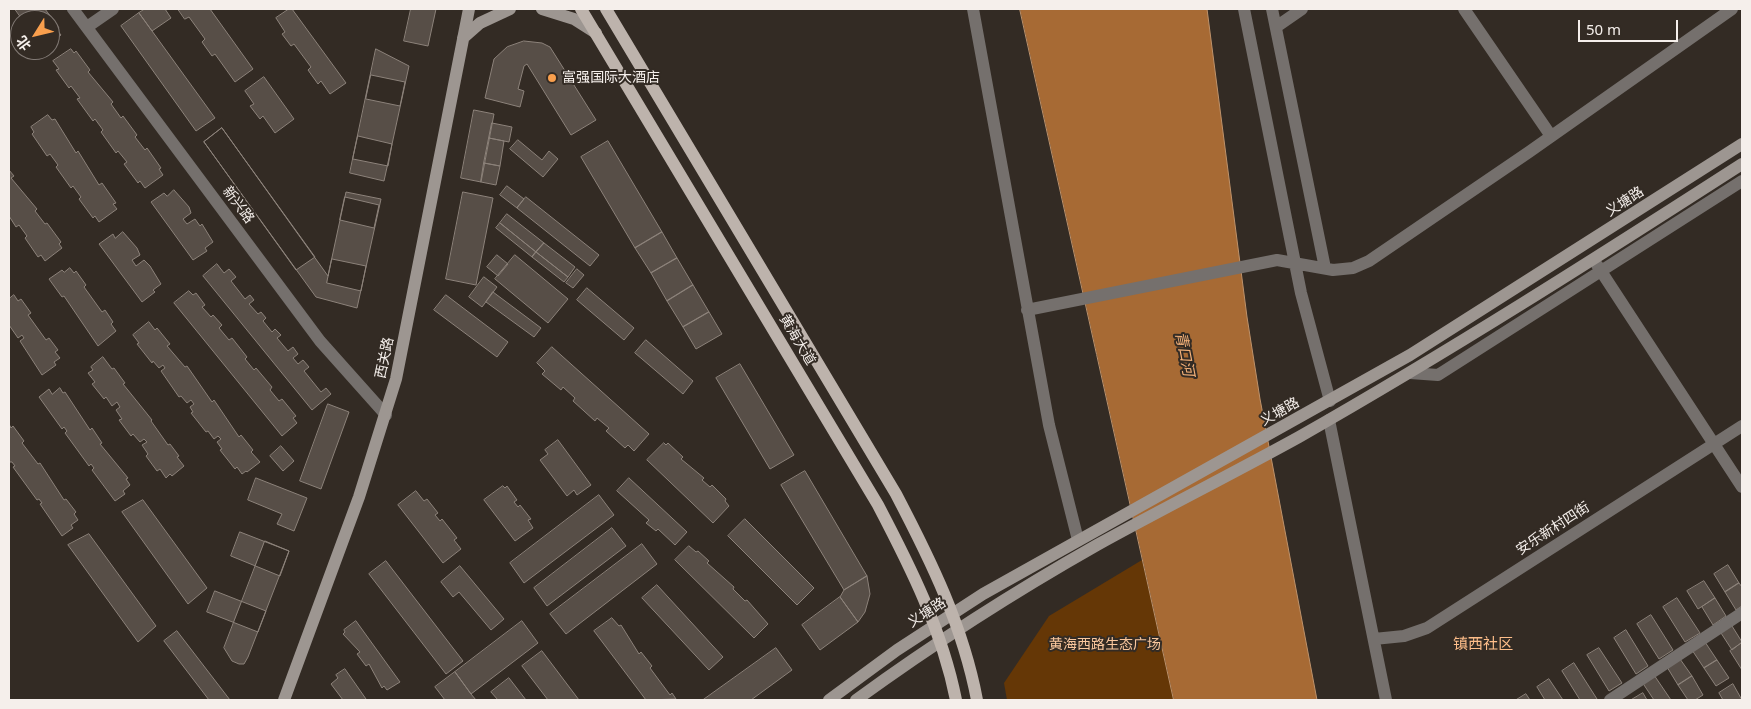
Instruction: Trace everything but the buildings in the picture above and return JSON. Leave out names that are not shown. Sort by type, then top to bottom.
[{"type":"main road","name":"西关路","points":[[284,700],[359,497],[396,379],[469,9]]},
{"type":"main road","points":[[463,38],[480,23],[510,9]]},
{"type":"main road","points":[[542,9],[574,19],[596,34]]},
{"type":"main road","name":"黄海大道","points":[[581,9],[878,505],[908,561],[936,625],[956,700]]},
{"type":"main road","name":"黄海大道","points":[[606,9],[896,494],[926,552],[960,629],[977,700]]},
{"type":"main road","name":"义塘路","points":[[829,700],[954,614],[1092,531],[1330,401],[1410,355],[1506,296],[1742,144]]},
{"type":"main road","points":[[856,700],[941,641],[1096,546],[1315,428],[1410,373],[1742,164]]},
{"type":"street","name":"新兴路","points":[[73,9],[320,341],[386,415]]},
{"type":"street","points":[[87,27],[113,9]]},
{"type":"street","points":[[973,9],[1049,425],[1078,540]]},
{"type":"street","points":[[1244,9],[1295,262],[1330,401]]},
{"type":"street","points":[[1272,9],[1325,268]]},
{"type":"street","points":[[1276,27],[1302,9]]},
{"type":"street","points":[[1464,9],[1552,136]]},
{"type":"street","points":[[1027,310],[1276,260],[1333,270],[1353,268],[1369,261],[1552,136],[1732,9]]},
{"type":"street","points":[[1410,373],[1438,375],[1742,181]]},
{"type":"street","points":[[1593,259],[1742,487]]},
{"type":"street","points":[[1329,420],[1386,700]]},
{"type":"street","name":"安乐新村四街","points":[[1374,639],[1404,636],[1427,628],[1742,426]]},
{"type":"street","points":[[1610,700],[1742,613]]},
{"type":"green space","name":"黄海西路生态广场","points":[[1142,560],[1174,700],[1007,700],[1004,683],[1049,616]]},
{"type":"water","name":"青口河","points":[[1020,9],[1207,9],[1247,317],[1260,399],[1317,700],[1174,700]]},
{"type":"place","name":"富强国际大酒店","points":[[552,78]]},
{"type":"district","name":"镇西社区","points":[[1483,645]]}]
